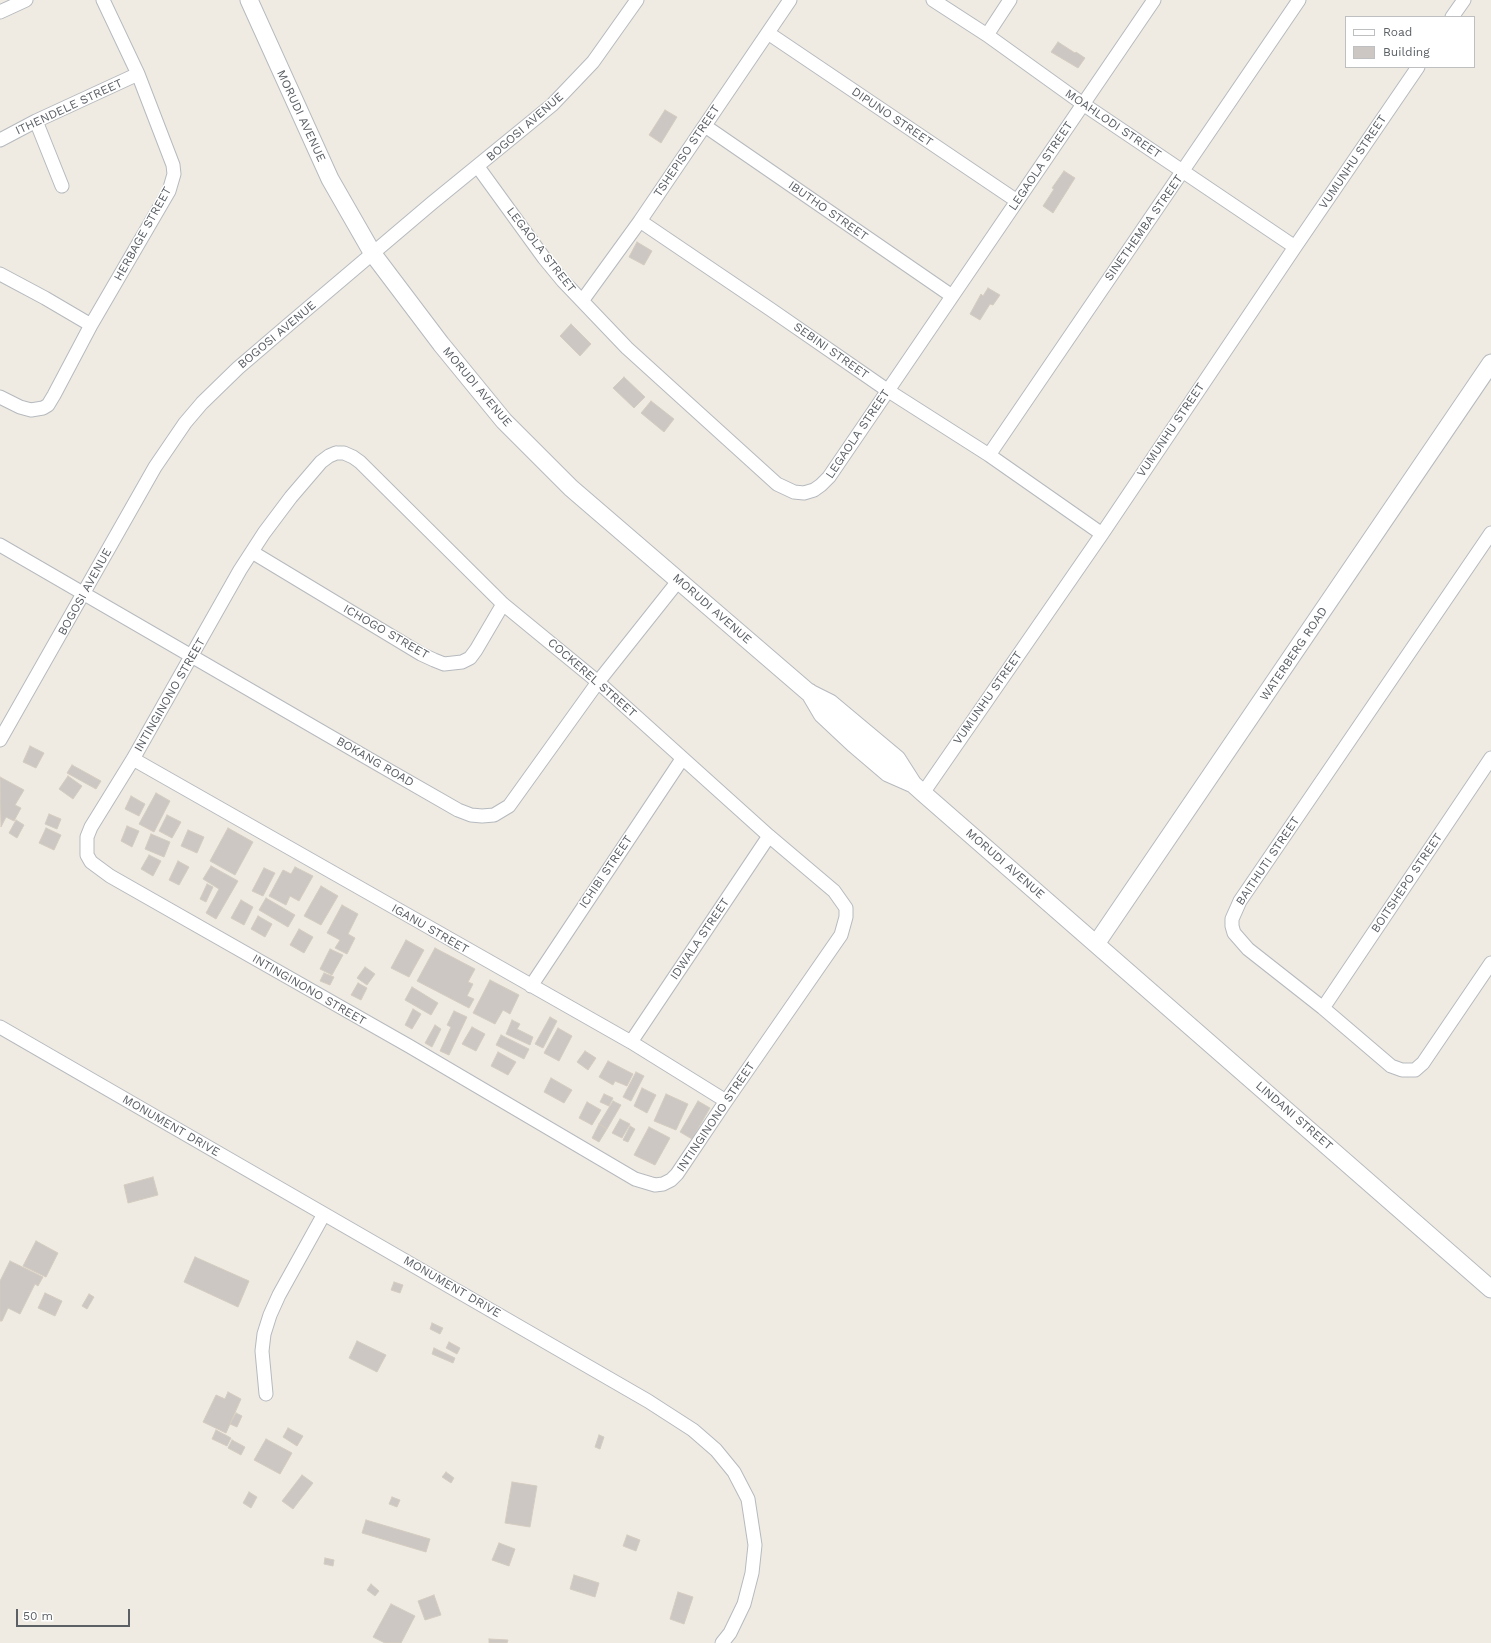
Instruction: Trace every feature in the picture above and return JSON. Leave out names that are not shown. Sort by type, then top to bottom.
[{"type":"street","points":[[0,12],[26,0]]},
{"type":"street","name":"HERBAGE STREET","points":[[0,397],[20,407],[31,410],[43,408],[48,405],[91,325],[169,191],[174,174],[174,165],[138,74],[103,0]]},
{"type":"street","name":"MORUDI AVENUE","points":[[249,0],[330,179],[373,254],[450,355],[504,421],[572,488],[808,692],[822,714],[854,744],[888,772],[918,789],[1096,944]]},
{"type":"street","name":"BOGOSI AVENUE","points":[[0,740],[155,467],[185,423],[238,368],[432,203],[530,125],[573,84],[611,38],[637,0]]},
{"type":"street","name":"TSHEPISO STREET","points":[[582,301],[640,221],[790,0]]},
{"type":"street","name":"MOAHLODI STREET","points":[[933,0],[987,35],[1083,104],[1294,247]]},
{"type":"street","points":[[987,35],[1010,0]]},
{"type":"street","name":"LEGAOLA STREET","points":[[478,167],[544,258],[582,301],[627,348],[772,478],[786,489],[804,493],[814,490],[829,478],[887,390],[1154,0]]},
{"type":"street","name":"SINETHEMBA STREET","points":[[988,455],[1299,0]]},
{"type":"street","points":[[1453,16],[1464,0]]},
{"type":"street","name":"DIPUNO STREET","points":[[768,32],[1017,201]]},
{"type":"street","name":"VUMUNHU STREET","points":[[918,789],[1102,534],[1294,247],[1417,68]]},
{"type":"street","name":"ITHENDELE STREET","points":[[0,140],[36,121],[138,74]]},
{"type":"street","points":[[36,121],[62,186]]},
{"type":"street","name":"IBUTHO STREET","points":[[705,126],[952,296]]},
{"type":"street","name":"SEBINI STREET","points":[[640,221],[887,390],[988,455],[1102,534]]},
{"type":"street","points":[[0,274],[91,325]]},
{"type":"street","name":"WATERBERG ROAD","points":[[1096,944],[1491,363]]},
{"type":"street","name":"INTINGINONO STREET","points":[[336,453],[321,462],[276,516],[252,552],[133,759],[91,827],[87,837],[87,855],[91,862],[110,876],[409,1046],[635,1179],[654,1185],[663,1184],[677,1174],[841,935],[846,917],[846,908]]},
{"type":"street","name":"COCKEREL STREET","points":[[336,453],[353,457],[360,462],[503,604],[598,682],[682,759],[834,891],[846,908]]},
{"type":"street","name":"BAITHUTI STREET","points":[[1491,533],[1235,910],[1232,919],[1234,934],[1240,941],[1323,1008],[1391,1066],[1402,1070],[1415,1070],[1423,1063],[1491,963]]},
{"type":"street","name":"BOKANG ROAD","points":[[0,545],[452,806],[471,815],[482,816],[494,815],[509,806],[598,682],[679,580]]},
{"type":"street","name":"ICHOGO STREET","points":[[252,552],[421,654],[444,664],[462,662],[470,658],[503,604]]},
{"type":"street","name":"BOITSHEPO STREET","points":[[1323,1008],[1491,758]]},
{"type":"street","name":"IGANU STREET","points":[[133,759],[631,1042],[726,1101]]},
{"type":"street","name":"ICHIBI STREET","points":[[531,986],[682,759]]},
{"type":"street","name":"IDWALA STREET","points":[[631,1042],[769,836]]},
{"type":"street","name":"LINDANI STREET","points":[[1096,944],[1491,1289]]},
{"type":"street","name":"MONUMENT DRIVE","points":[[0,1027],[648,1401],[693,1430],[716,1450],[734,1472],[748,1499],[756,1545],[752,1573],[744,1604],[730,1633],[722,1643]]},
{"type":"street","points":[[266,1394],[262,1351],[264,1334],[268,1321],[279,1295],[324,1214]]},
{"type":"building","points":[[1058,42],[1085,58],[1078,68],[1051,52]]},
{"type":"building","points":[[665,110],[677,117],[661,143],[649,135]]},
{"type":"building","points":[[1064,171],[1075,178],[1053,213],[1043,206],[1054,189],[1052,188]]},
{"type":"building","points":[[637,242],[652,251],[644,265],[629,257]]},
{"type":"building","points":[[988,288],[1000,295],[993,305],[990,304],[980,320],[970,314],[981,294],[983,296]]},
{"type":"building","points":[[571,324],[591,344],[580,356],[560,336]]},
{"type":"building","points":[[624,377],[645,397],[634,408],[613,388]]},
{"type":"building","points":[[651,401],[674,419],[664,432],[641,413]]},
{"type":"building","points":[[30,746],[44,753],[36,768],[23,762]]},
{"type":"building","points":[[72,765],[101,781],[96,789],[67,773]]},
{"type":"building","points":[[68,776],[82,786],[73,799],[59,789]]},
{"type":"building","points":[[0,777],[24,790],[15,805],[21,808],[14,821],[6,817],[1,827]]},
{"type":"building","points":[[156,793],[170,801],[154,832],[139,824]]},
{"type":"building","points":[[131,796],[145,804],[139,816],[125,809]]},
{"type":"building","points":[[49,814],[61,819],[57,829],[45,824]]},
{"type":"building","points":[[167,815],[181,822],[172,838],[159,831]]},
{"type":"building","points":[[16,820],[24,825],[17,838],[9,833]]},
{"type":"building","points":[[127,826],[139,831],[132,847],[121,841]]},
{"type":"building","points":[[46,828],[61,835],[54,850],[39,843]]},
{"type":"building","points":[[228,828],[253,842],[235,875],[210,861]]},
{"type":"building","points":[[188,830],[204,837],[197,853],[181,846]]},
{"type":"building","points":[[151,834],[170,842],[164,857],[145,849]]},
{"type":"building","points":[[149,855],[161,861],[153,876],[141,869]]},
{"type":"building","points":[[178,861],[189,867],[179,885],[169,880]]},
{"type":"building","points":[[211,866],[238,881],[216,919],[206,913],[219,889],[203,879]]},
{"type":"building","points":[[295,867],[313,876],[299,901],[290,896],[286,905],[269,896],[283,870],[291,874]]},
{"type":"building","points":[[264,868],[275,873],[263,896],[252,891]]},
{"type":"building","points":[[207,884],[213,887],[206,902],[200,899]]},
{"type":"building","points":[[321,886],[338,896],[321,925],[304,916]]},
{"type":"building","points":[[266,898],[295,915],[288,927],[259,910]]},
{"type":"building","points":[[241,900],[253,907],[244,925],[231,918]]},
{"type":"building","points":[[342,905],[358,914],[348,934],[355,938],[347,954],[335,948],[340,940],[327,933]]},
{"type":"building","points":[[258,916],[272,924],[265,937],[251,929]]},
{"type":"building","points":[[299,929],[313,937],[304,953],[290,945]]},
{"type":"building","points":[[406,940],[424,950],[409,977],[391,968]]},
{"type":"building","points":[[435,948],[475,969],[468,982],[473,984],[467,996],[474,999],[469,1008],[417,981]]},
{"type":"building","points":[[330,949],[343,955],[332,975],[320,969]]},
{"type":"building","points":[[365,967],[375,974],[367,985],[357,978]]},
{"type":"building","points":[[324,973],[334,977],[330,985],[320,981]]},
{"type":"building","points":[[490,980],[519,995],[510,1014],[503,1010],[495,1024],[473,1013]]},
{"type":"building","points":[[358,983],[367,988],[361,1000],[351,995]]},
{"type":"building","points":[[412,987],[438,1003],[431,1015],[405,1000]]},
{"type":"building","points":[[413,1009],[421,1014],[412,1029],[405,1025]]},
{"type":"building","points":[[454,1011],[467,1017],[449,1055],[440,1051],[451,1027],[447,1025]]},
{"type":"building","points":[[550,1017],[557,1021],[543,1048],[535,1044]]},
{"type":"building","points":[[512,1020],[520,1024],[517,1029],[533,1037],[530,1045],[506,1034]]},
{"type":"building","points":[[435,1025],[441,1029],[432,1047],[425,1043]]},
{"type":"building","points":[[472,1027],[485,1034],[476,1051],[462,1044]]},
{"type":"building","points":[[558,1028],[572,1036],[559,1061],[544,1053]]},
{"type":"building","points":[[501,1035],[529,1049],[524,1059],[496,1045]]},
{"type":"building","points":[[585,1051],[596,1058],[588,1070],[577,1062]]},
{"type":"building","points":[[498,1052],[516,1062],[508,1075],[491,1066]]},
{"type":"building","points":[[608,1061],[633,1074],[627,1086],[615,1081],[613,1085],[599,1077]]},
{"type":"building","points":[[636,1072],[644,1076],[631,1101],[623,1097]]},
{"type":"building","points":[[551,1078],[572,1090],[564,1103],[544,1092]]},
{"type":"building","points":[[642,1088],[656,1095],[647,1113],[634,1106]]},
{"type":"building","points":[[604,1094],[613,1098],[609,1106],[600,1102]]},
{"type":"building","points":[[666,1094],[688,1104],[676,1130],[654,1121]]},
{"type":"building","points":[[613,1101],[621,1105],[607,1129],[599,1124]]},
{"type":"building","points":[[698,1101],[710,1108],[692,1139],[680,1132]]},
{"type":"building","points":[[587,1102],[601,1110],[592,1125],[579,1118]]},
{"type":"building","points":[[620,1119],[630,1124],[622,1138],[612,1133]]},
{"type":"building","points":[[599,1124],[607,1129],[599,1142],[592,1138]]},
{"type":"building","points":[[630,1126],[635,1129],[628,1142],[623,1140]]},
{"type":"building","points":[[649,1127],[670,1138],[655,1165],[634,1155]]},
{"type":"building","points":[[153,1177],[158,1195],[128,1203],[124,1185]]},
{"type":"building","points":[[36,1241],[58,1253],[46,1277],[23,1266]]},
{"type":"building","points":[[195,1257],[249,1281],[238,1307],[184,1282]]},
{"type":"building","points":[[10,1261],[43,1277],[38,1286],[35,1284],[20,1314],[8,1308],[2,1321],[0,1321],[0,1281]]},
{"type":"building","points":[[394,1282],[403,1285],[400,1293],[391,1290]]},
{"type":"building","points":[[45,1293],[62,1301],[55,1316],[38,1308]]},
{"type":"building","points":[[89,1294],[94,1297],[87,1309],[82,1306]]},
{"type":"building","points":[[432,1323],[443,1328],[440,1334],[430,1329]]},
{"type":"building","points":[[357,1341],[386,1355],[377,1372],[349,1358]]},
{"type":"building","points":[[449,1342],[460,1348],[457,1354],[446,1348]]},
{"type":"building","points":[[434,1348],[455,1358],[453,1363],[432,1354]]},
{"type":"building","points":[[228,1392],[241,1399],[226,1433],[203,1422],[216,1395],[225,1399]]},
{"type":"building","points":[[236,1413],[242,1416],[237,1427],[230,1424]]},
{"type":"building","points":[[288,1428],[303,1436],[297,1446],[283,1437]]},
{"type":"building","points":[[216,1430],[231,1438],[227,1446],[212,1439]]},
{"type":"building","points":[[599,1435],[604,1437],[600,1449],[595,1447]]},
{"type":"building","points":[[266,1439],[292,1453],[280,1474],[254,1460]]},
{"type":"building","points":[[232,1440],[245,1447],[241,1455],[228,1448]]},
{"type":"building","points":[[446,1472],[454,1478],[451,1483],[442,1477]]},
{"type":"building","points":[[302,1475],[313,1483],[293,1509],[282,1501]]},
{"type":"building","points":[[512,1482],[537,1486],[530,1527],[505,1523]]},
{"type":"building","points":[[249,1492],[257,1497],[251,1508],[243,1503]]},
{"type":"building","points":[[392,1497],[400,1500],[397,1507],[389,1504]]},
{"type":"building","points":[[366,1520],[430,1539],[426,1552],[362,1533]]},
{"type":"building","points":[[627,1535],[640,1540],[636,1551],[623,1546]]},
{"type":"building","points":[[499,1543],[515,1549],[509,1566],[492,1560]]},
{"type":"building","points":[[325,1558],[334,1560],[333,1566],[324,1564]]},
{"type":"building","points":[[574,1575],[599,1583],[595,1597],[570,1589]]},
{"type":"building","points":[[371,1584],[379,1591],[375,1596],[367,1590]]},
{"type":"building","points":[[678,1592],[693,1597],[684,1624],[670,1619]]},
{"type":"building","points":[[434,1595],[441,1615],[425,1620],[418,1601]]},
{"type":"building","points":[[391,1604],[415,1616],[401,1643],[385,1643],[373,1637]]},
{"type":"building","points":[[489,1639],[508,1640],[507,1643],[489,1643]]}]
